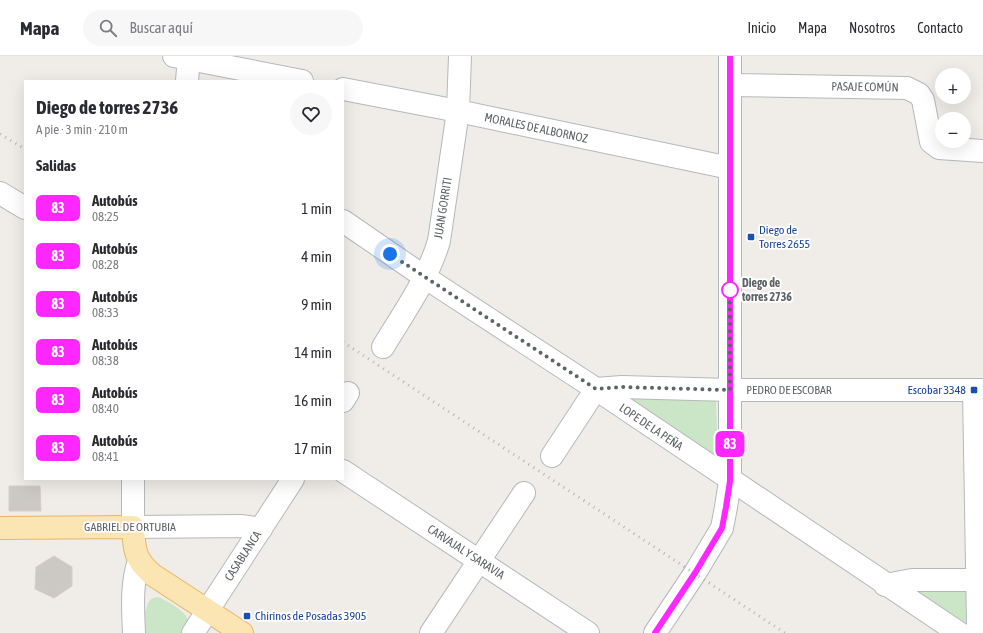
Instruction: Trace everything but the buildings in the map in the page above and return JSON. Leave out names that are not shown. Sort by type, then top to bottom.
[{"type":"main road","name":"GABRIEL DE ORTUBIA","points":[[0,528],[132,527]]},
{"type":"main road","points":[[132,527],[134,547],[143,567],[242,633]]},
{"type":"street","name":"JUAN GORRITI","points":[[383,347],[426,278],[433,262],[439,241],[458,111],[460,56]]},
{"type":"street","points":[[655,633],[695,573],[722,528],[730,481],[730,56]]},
{"type":"street","points":[[187,80],[184,57],[297,80]]},
{"type":"street","name":"PASAJE COMÚN","points":[[730,85],[907,88],[919,94],[923,100],[931,142],[939,148],[983,151]]},
{"type":"street","name":"MORALES DE ALBORNOZ","points":[[344,89],[458,111],[730,168]]},
{"type":"street","points":[[0,192],[24,207]]},
{"type":"street","name":"LOPE DE LA PEÑA","points":[[344,222],[426,278],[596,389],[885,585],[959,633]]},
{"type":"street","name":"PEDRO DE ESCOBAR","points":[[596,389],[622,387],[730,390],[979,390]]},
{"type":"street","points":[[552,456],[596,389]]},
{"type":"street","points":[[976,633],[978,624],[980,580],[979,390]]},
{"type":"street","name":"CARVAJAL Y SARAVIA","points":[[344,472],[588,633]]},
{"type":"street","points":[[132,527],[133,480]]},
{"type":"street","name":"CASABLANCA","points":[[193,633],[292,480]]},
{"type":"street","points":[[432,633],[524,493]]},
{"type":"street","name":"GABRIEL DE ORTUBIA","points":[[132,527],[242,526],[260,529]]},
{"type":"street","points":[[134,633],[134,586],[135,572],[139,561]]},
{"type":"street","points":[[885,585],[912,580],[980,580]]},
{"type":"green space","points":[[604,394],[716,395],[718,465]]},
{"type":"green space","points":[[973,584],[968,630],[908,588]]},
{"type":"green space","points":[[157,597],[171,604],[186,615],[189,624],[186,633],[145,633],[144,616],[148,603],[151,599]]},
{"type":"railway","points":[[0,134],[24,148]]},
{"type":"railway","points":[[344,343],[785,633]]},
{"type":"bus line","name":"83","points":[[655,633],[695,573],[722,528],[730,481],[730,56]]},
{"type":"place","name":"Diego de Torres 2655","points":[[751,237]]},
{"type":"place","name":"Diego de torres 2736","points":[[730,290]]},
{"type":"place","name":"Escobar 3348","points":[[974,390]]},
{"type":"place","name":"Chirinos de Posadas 3905","points":[[247,616]]},
{"type":"route","points":[[390,254],[596,389],[622,387],[730,390],[730,290]]}]
